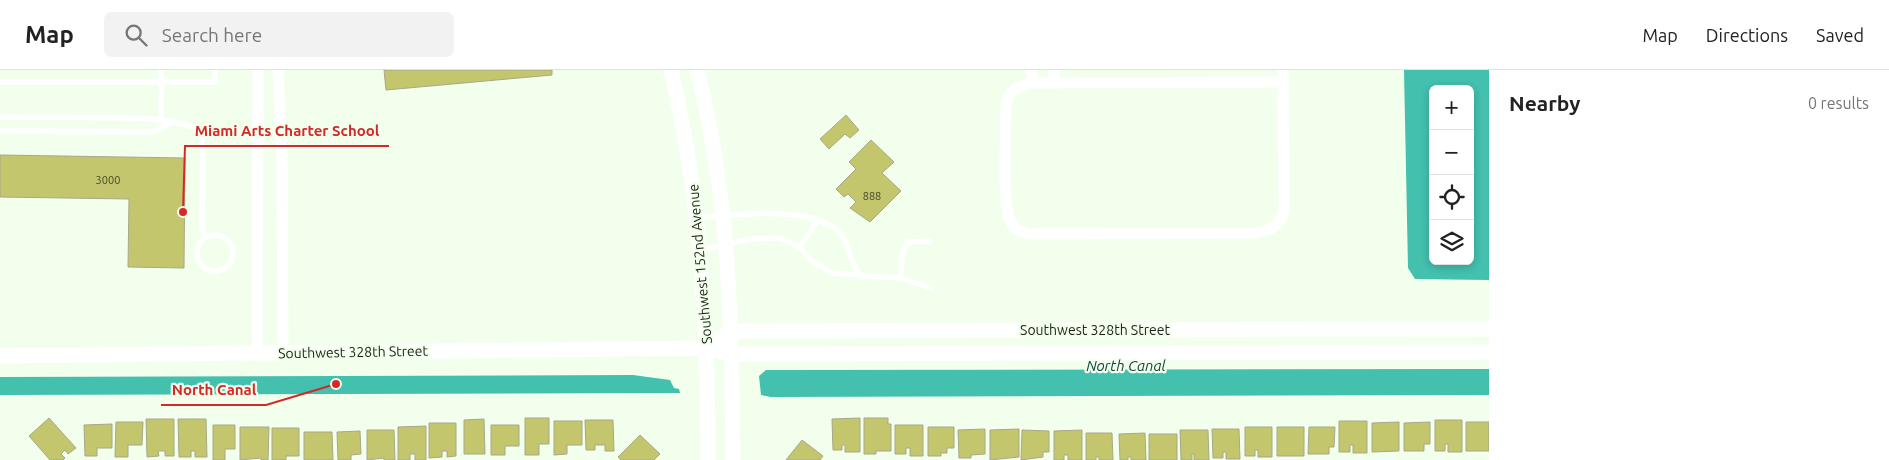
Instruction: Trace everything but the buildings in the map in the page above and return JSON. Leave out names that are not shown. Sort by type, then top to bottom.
[{"type":"street","points":[[257,353],[258,70]]},
{"type":"street","points":[[278,70],[281,133],[283,353]]},
{"type":"street","name":"Southwest 152nd Avenue","points":[[671,70],[686,141],[698,218],[707,348],[708,460]]},
{"type":"street","name":"Southwest 152nd Avenue","points":[[696,70],[712,150],[726,245],[731,331],[732,460]]},
{"type":"street","points":[[1030,70],[1035,83]]},
{"type":"street","points":[[1035,83],[1040,70]]},
{"type":"street","points":[[1054,70],[1055,83]]},
{"type":"street","points":[[1283,70],[1284,208],[1281,220],[1273,228],[1256,232],[1031,234],[1015,228],[1007,212],[1006,105],[1013,89],[1025,84],[1035,83],[1283,82]]},
{"type":"street","name":"Southwest 328th Street","points":[[731,331],[1489,329]]},
{"type":"street","points":[[707,348],[731,331]]},
{"type":"street","name":"Southwest 328th Street","points":[[0,356],[707,348],[731,354],[1489,352]]},
{"type":"lane","points":[[161,70],[161,119]]},
{"type":"lane","points":[[0,82],[215,82],[215,70]]},
{"type":"lane","points":[[0,117],[161,119],[217,134],[311,134]]},
{"type":"lane","points":[[0,131],[152,132],[174,122]]},
{"type":"lane","points":[[203,129],[202,228],[204,238],[198,247],[198,258],[200,263],[209,270],[215,271],[226,267],[233,258],[233,247],[230,242],[221,235],[204,238]]},
{"type":"lane","points":[[698,218],[782,214],[817,221],[837,230],[845,239],[853,268],[862,277]]},
{"type":"lane","points":[[800,247],[817,221]]},
{"type":"lane","points":[[701,250],[751,239],[780,238],[800,247],[812,261],[832,273],[862,277],[901,278],[931,288]]},
{"type":"lane","points":[[901,278],[902,255],[907,242],[929,242]]},
{"type":"water","points":[[1404,70],[1489,70],[1489,280],[1415,279],[1408,268]]},
{"type":"water","name":"North Canal","points":[[1489,369],[1489,395],[771,397],[761,395],[759,376],[766,370]]},
{"type":"water","points":[[633,375],[670,380],[674,388],[679,389],[680,393],[0,395],[0,377]]},
{"type":"place","name":"Miami Arts Charter School","points":[[183,212]]},
{"type":"place","name":"North Canal","points":[[336,384]]}]
